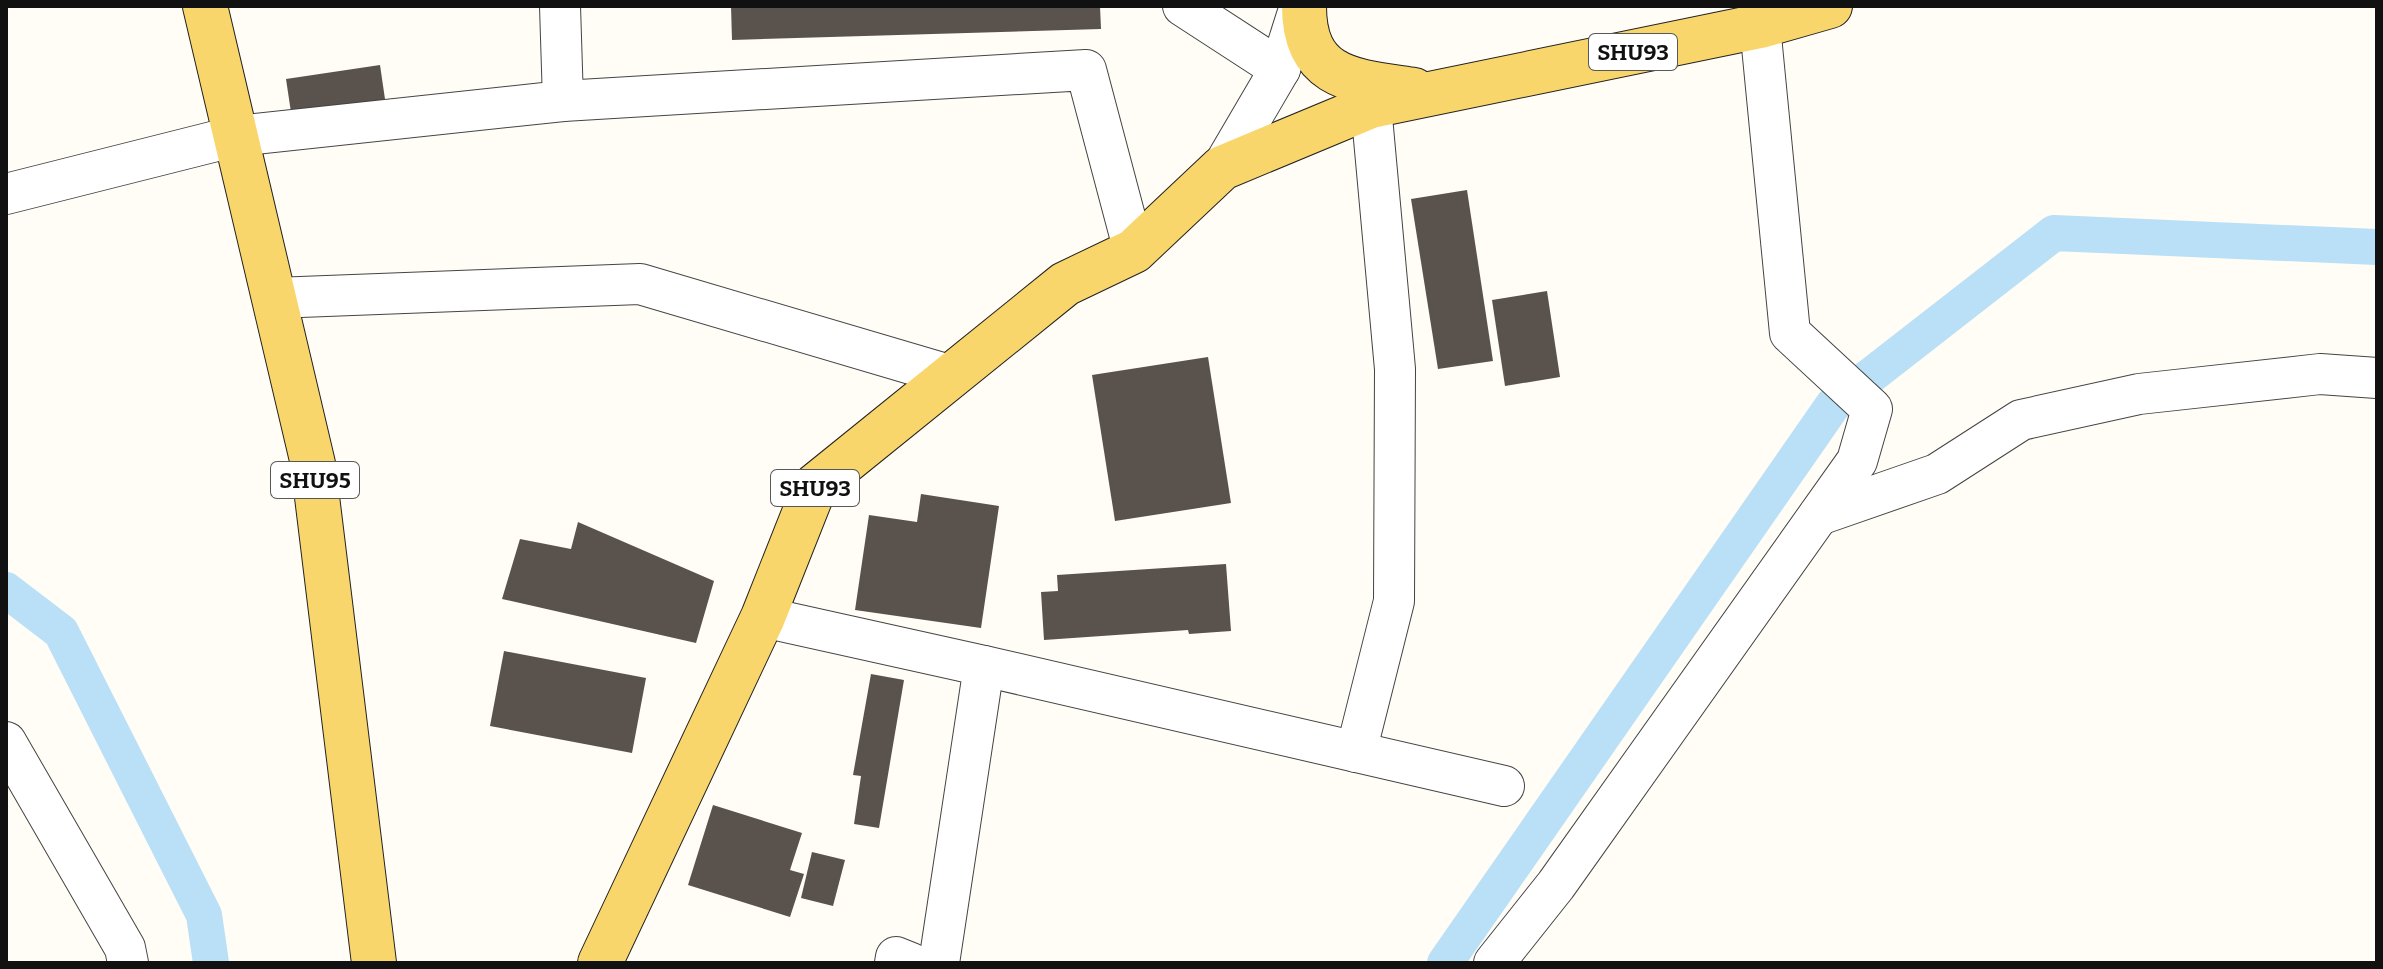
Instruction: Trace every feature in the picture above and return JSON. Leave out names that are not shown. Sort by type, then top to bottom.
[{"type":"main road","name":"SHU95","points":[[205,6],[313,464],[374,963]]},
{"type":"main road","points":[[1302,6],[1311,51],[1323,65],[1362,82],[1436,93]]},
{"type":"main road","name":"SHU93","points":[[600,963],[763,617],[815,486],[1065,284],[1134,251],[1222,168],[1371,106],[1760,26],[1830,6]]},
{"type":"street","points":[[560,6],[563,101]]},
{"type":"street","points":[[1183,6],[1280,69]]},
{"type":"street","points":[[1222,168],[1280,69],[1302,6]]},
{"type":"street","points":[[1494,963],[1556,885],[1857,461],[1872,409],[1790,333],[1760,26]]},
{"type":"street","points":[[6,194],[236,136],[563,101],[1086,70],[1134,251]]},
{"type":"street","points":[[1356,752],[1394,601],[1395,369],[1371,106]]},
{"type":"street","points":[[274,298],[640,284],[952,376]]},
{"type":"street","points":[[1819,515],[1937,474],[2021,420],[2139,394],[2320,374],[2377,378]]},
{"type":"street","points":[[763,617],[1504,786]]},
{"type":"street","points":[[939,963],[984,666]]},
{"type":"street","points":[[6,742],[125,948],[128,963]]},
{"type":"street","points":[[895,963],[896,957],[911,963]]},
{"type":"building","points":[[731,6],[1100,6],[1101,29],[732,40]]},
{"type":"building","points":[[380,65],[386,106],[292,119],[286,79]]},
{"type":"building","points":[[1467,190],[1493,361],[1438,369],[1411,199]]},
{"type":"building","points":[[1547,291],[1560,377],[1505,386],[1492,300]]},
{"type":"building","points":[[1208,357],[1231,503],[1115,521],[1092,375]]},
{"type":"building","points":[[921,494],[999,506],[981,628],[855,610],[869,515],[917,522]]},
{"type":"building","points":[[578,522],[714,581],[696,643],[502,599],[520,539],[571,549]]},
{"type":"building","points":[[1226,564],[1231,631],[1189,634],[1188,630],[1044,640],[1041,592],[1058,591],[1057,575]]},
{"type":"building","points":[[504,651],[646,678],[632,753],[490,726]]},
{"type":"building","points":[[871,674],[904,680],[879,828],[854,824],[861,776],[853,775]]},
{"type":"building","points":[[713,805],[802,833],[790,870],[804,874],[790,917],[688,885]]},
{"type":"building","points":[[812,852],[845,860],[833,906],[801,898]]},
{"type":"waterway","points":[[1445,963],[1833,405],[2054,233],[2377,247]]},
{"type":"waterway","points":[[6,590],[61,632],[204,915],[211,963]]}]
